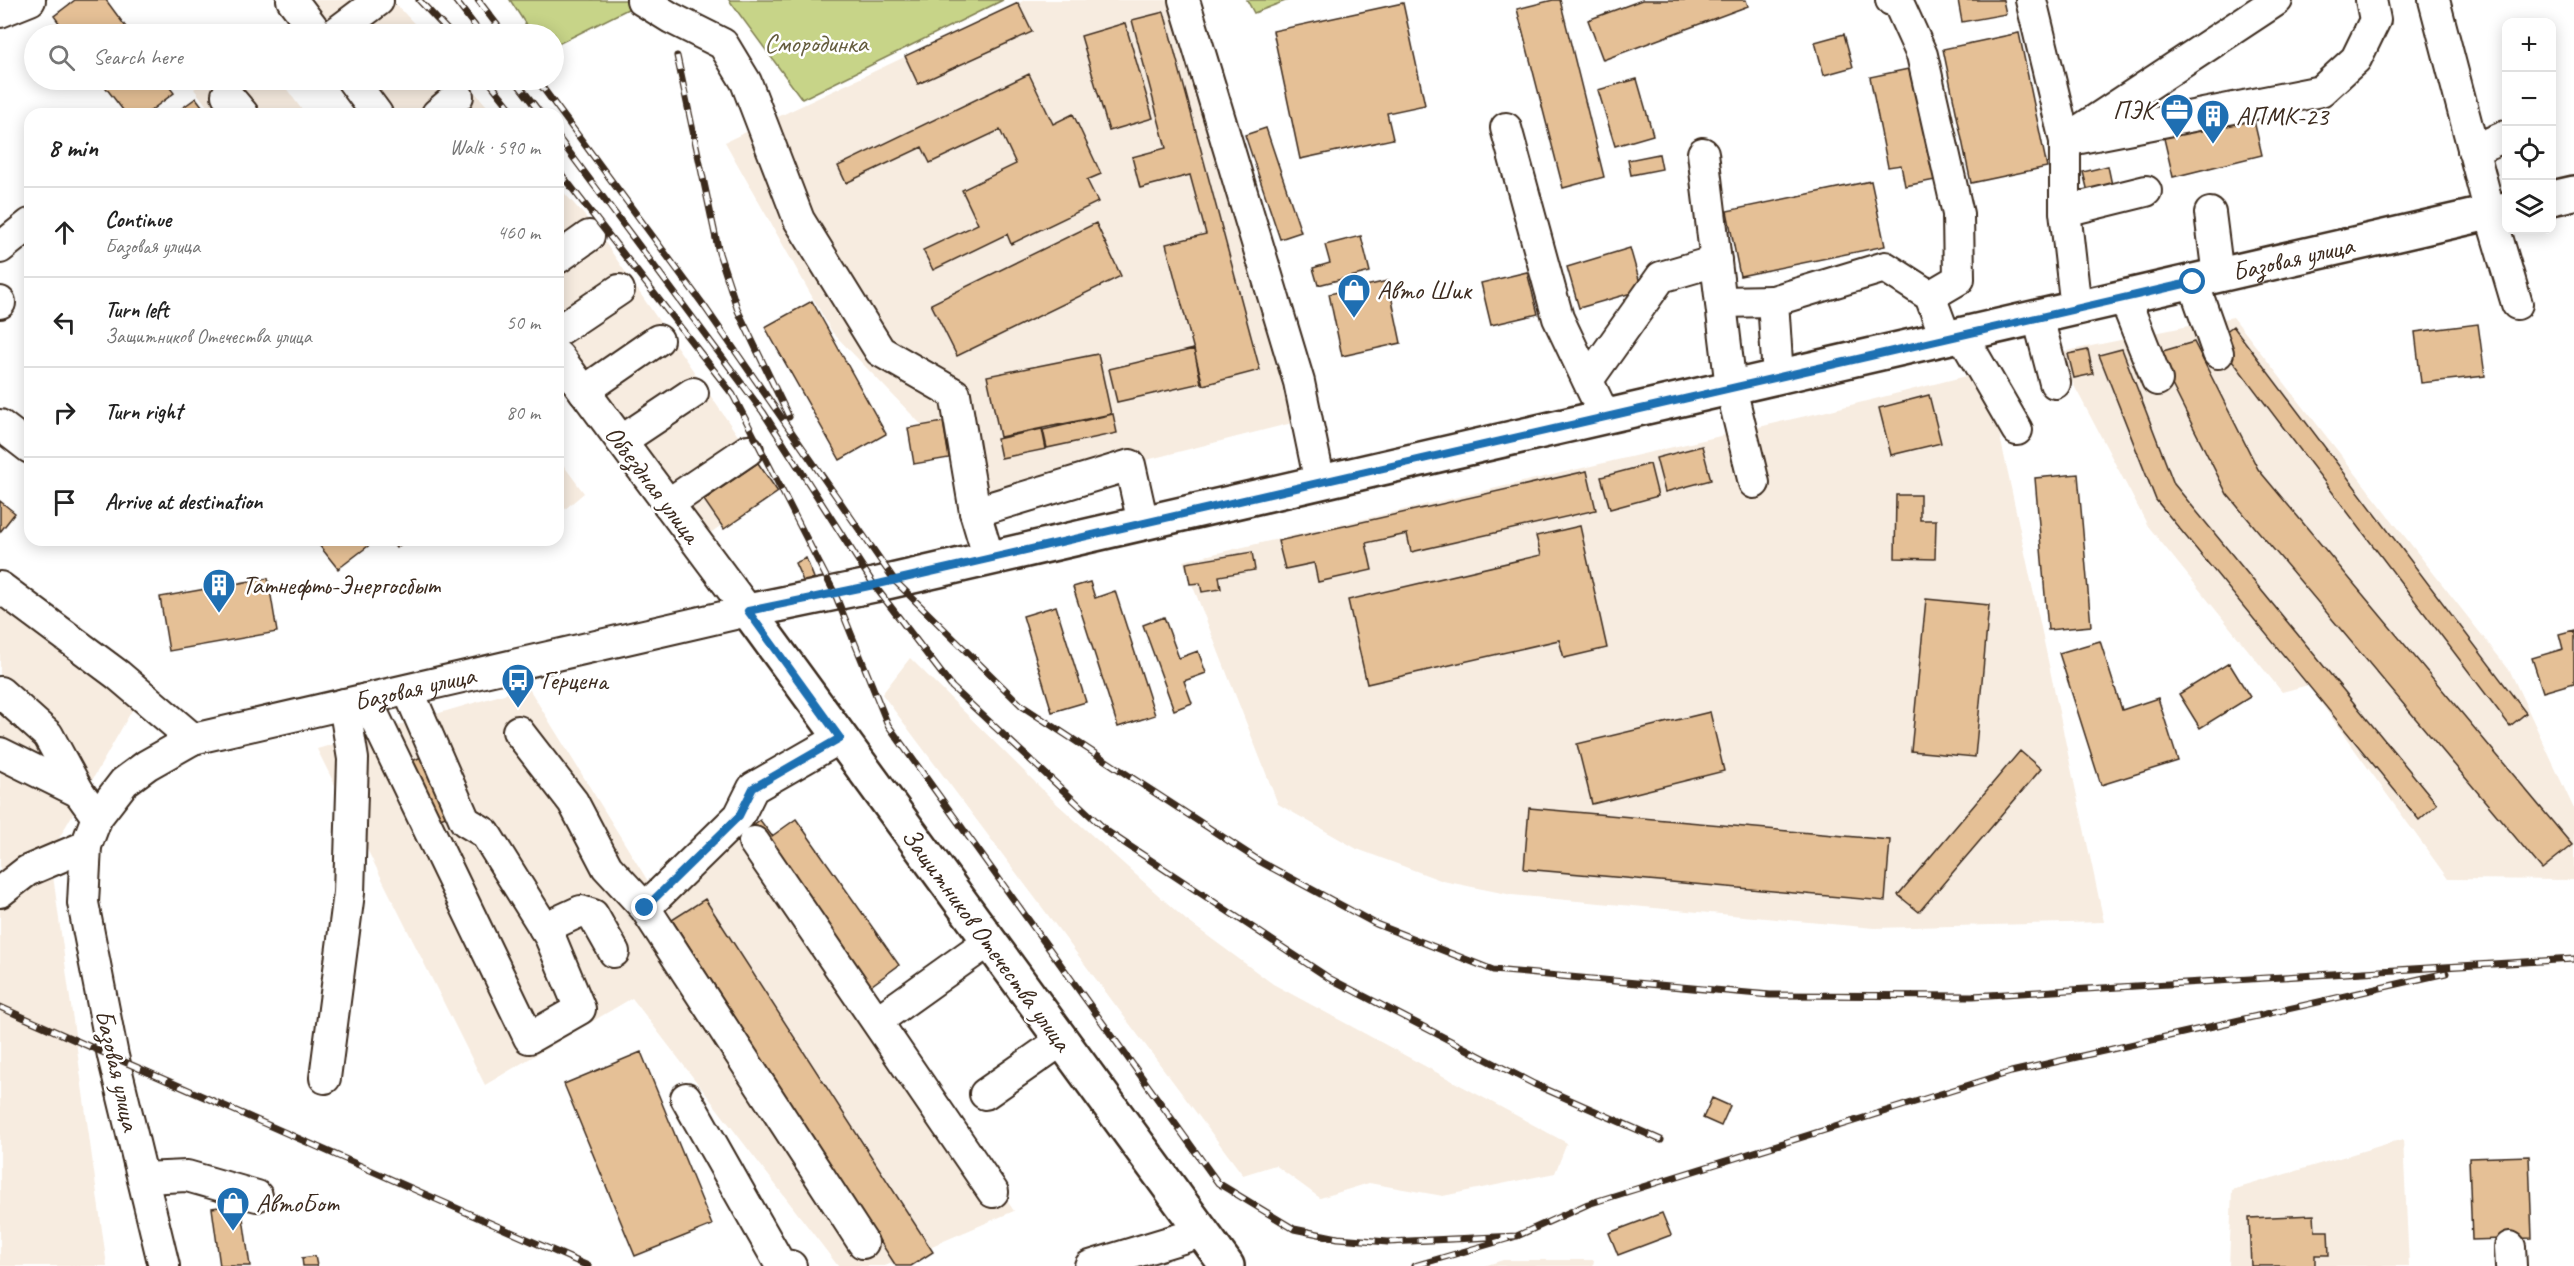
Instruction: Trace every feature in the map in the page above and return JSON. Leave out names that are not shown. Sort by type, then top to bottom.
[{"type":"main road","points":[[2556,197],[2574,193]]},
{"type":"main road","name":"Базовая улица","points":[[748,611],[989,559],[2498,211]]},
{"type":"main road","name":"Защитников Отечества улица","points":[[748,611],[1227,1266]]},
{"type":"street","points":[[0,12],[30,0]]},
{"type":"street","points":[[292,0],[310,24]]},
{"type":"street","points":[[642,0],[671,18],[723,44],[746,82],[799,220],[880,351],[955,394],[975,512],[989,559]]},
{"type":"street","points":[[1184,0],[1299,381],[1320,483]]},
{"type":"street","points":[[1891,0],[1897,0],[1922,55],[1958,214],[1959,279],[1930,296]]},
{"type":"street","points":[[2031,0],[2065,141],[2065,211],[2076,309]]},
{"type":"street","points":[[2065,141],[2277,0]]},
{"type":"street","points":[[2065,141],[2321,91],[2356,59],[2375,20],[2371,0]]},
{"type":"street","points":[[2434,0],[2473,150],[2498,211],[2517,304]]},
{"type":"street","points":[[347,24],[378,1]]},
{"type":"street","points":[[1506,128],[1558,318],[1605,417]]},
{"type":"street","points":[[2473,150],[2502,138]]},
{"type":"street","points":[[1703,153],[1731,388],[1754,483]]},
{"type":"street","points":[[2065,211],[2146,191]]},
{"type":"street","points":[[2210,213],[2206,279],[2218,353]]},
{"type":"street","points":[[0,248],[24,229]]},
{"type":"street","points":[[564,254],[589,236]]},
{"type":"street","points":[[1588,380],[1661,277],[1716,261]]},
{"type":"street","points":[[1721,302],[1773,301],[1885,267],[1930,296],[1954,337],[2017,430]]},
{"type":"street","points":[[564,327],[619,290]]},
{"type":"street","points":[[2124,297],[2157,380]]},
{"type":"street","points":[[1773,301],[1778,377]]},
{"type":"street","points":[[2038,317],[2055,383]]},
{"type":"street","points":[[584,391],[658,340]]},
{"type":"street","name":"Объездная улица","points":[[564,364],[748,611]]},
{"type":"street","points":[[621,441],[693,393]]},
{"type":"street","points":[[0,425],[24,443]]},
{"type":"street","points":[[668,504],[747,450]]},
{"type":"street","points":[[975,512],[1130,465],[1143,523]]},
{"type":"street","points":[[0,587],[118,675],[193,739]]},
{"type":"street","name":"Базовая улица","points":[[164,1266],[113,1056],[83,903],[86,846],[97,817],[124,782],[147,765],[193,739],[748,611]]},
{"type":"street","points":[[355,702],[431,834],[529,1038],[580,1010],[550,936],[485,833],[465,821],[408,690]]},
{"type":"street","points":[[0,692],[48,735],[79,792],[97,817]]},
{"type":"street","points":[[325,1078],[349,893],[355,702]]},
{"type":"street","points":[[518,731],[573,802],[607,867],[645,908],[863,1243]]},
{"type":"street","points":[[645,908],[739,816],[753,788],[840,738]]},
{"type":"street","points":[[0,753],[79,792]]},
{"type":"street","points":[[431,834],[465,821]]},
{"type":"street","points":[[754,842],[993,1192]]},
{"type":"street","points":[[0,891],[27,871],[86,846]]},
{"type":"street","points":[[544,928],[581,911],[593,915],[614,952]]},
{"type":"street","points":[[877,1021],[989,941]]},
{"type":"street","points":[[985,1094],[1062,1040]]},
{"type":"street","points":[[686,1098],[780,1264],[791,1266]]},
{"type":"street","points":[[143,1178],[187,1176],[257,1196]]},
{"type":"street","points":[[1090,1266],[1202,1232]]},
{"type":"shaded area","points":[[310,0],[392,0],[415,24],[328,24]]},
{"type":"shaded area","points":[[1025,0],[1178,0],[1292,423],[993,499],[832,332],[725,142]]},
{"type":"shaded area","points":[[195,90],[287,90],[301,108],[208,108]]},
{"type":"shaded area","points":[[377,90],[473,90],[489,108],[390,108]]},
{"type":"shaded area","points":[[564,193],[593,225],[774,488],[709,534],[564,340]]},
{"type":"shaded area","points":[[2233,317],[2510,671],[2574,809],[2574,880],[2448,879],[2308,685],[2282,692],[2148,526],[2057,353]]},
{"type":"shaded area","points":[[1986,371],[2104,922],[1874,928],[1512,895],[1443,881],[1357,849],[1278,804],[1183,561],[1823,412]]},
{"type":"shaded area","points":[[564,466],[584,493],[564,510]]},
{"type":"shaded area","points":[[0,575],[147,684],[50,854],[107,1266],[0,1266]]},
{"type":"shaded area","points":[[910,658],[1055,802],[1186,920],[1273,984],[1567,1143],[1555,1173],[1443,1196],[1369,1183],[1320,1198],[1275,1165],[1243,1175],[882,694]]},
{"type":"shaded area","points":[[528,687],[654,891],[753,824],[1014,1211],[885,1266],[838,1266],[632,998],[485,1085],[317,749]]},
{"type":"shaded area","points":[[2403,1139],[2409,1266],[2229,1266],[2232,1190]]},
{"type":"shaded area","points":[[1503,1260],[1594,1260],[1593,1266],[1484,1266]]},
{"type":"green space","points":[[510,0],[646,0],[564,41],[564,24],[526,24]]},
{"type":"green space","name":"Смородинка","points":[[729,0],[1003,0],[802,99]]},
{"type":"green space","points":[[1247,0],[1288,0],[1254,13]]},
{"type":"building","points":[[75,0],[106,0],[124,24],[60,24],[54,16]]},
{"type":"building","points":[[1560,0],[1604,177],[1563,188],[1517,9]]},
{"type":"building","points":[[1642,0],[1746,0],[1748,6],[1603,60],[1588,20]]},
{"type":"building","points":[[1958,0],[2003,0],[2006,14],[1962,22]]},
{"type":"building","points":[[1018,3],[1032,32],[918,84],[905,56]]},
{"type":"building","points":[[1403,3],[1425,105],[1387,113],[1393,139],[1300,159],[1273,31]]},
{"type":"building","points":[[1164,12],[1260,370],[1203,385],[1166,244],[1206,234],[1190,175],[1140,188],[1132,157],[1166,148],[1132,20]]},
{"type":"building","points":[[1125,23],[1153,118],[1109,131],[1081,36]]},
{"type":"building","points":[[2019,33],[2047,167],[1971,183],[1943,49]]},
{"type":"building","points":[[1844,34],[1853,67],[1824,75],[1815,42]]},
{"type":"building","points":[[1923,66],[1945,178],[1905,186],[1901,165],[1888,167],[1870,77]]},
{"type":"building","points":[[1029,74],[1053,124],[1073,114],[1101,174],[1087,180],[1098,202],[1011,244],[1007,234],[933,270],[923,250],[978,224],[962,190],[1016,164],[1000,130],[930,163],[922,147],[846,183],[838,166]]},
{"type":"building","points":[[1637,79],[1653,135],[1615,146],[1598,90]]},
{"type":"building","points":[[108,90],[172,90],[174,93],[154,108],[121,108]]},
{"type":"building","points":[[196,98],[204,108],[182,108]]},
{"type":"building","name":"АПМК-23","points":[[2252,112],[2262,155],[2173,177],[2163,134]]},
{"type":"building","points":[[1266,128],[1301,232],[1280,239],[1245,135]]},
{"type":"building","points":[[1659,154],[1662,169],[1631,175],[1628,160]]},
{"type":"building","points":[[2108,166],[2113,190],[2089,196],[2083,172]]},
{"type":"building","points":[[1871,181],[1885,246],[1740,276],[1727,211]]},
{"type":"building","points":[[1096,223],[1121,276],[957,356],[931,304]]},
{"type":"building","points":[[1361,236],[1370,272],[1318,285],[1313,268],[1330,263],[1325,245]]},
{"type":"building","points":[[1630,248],[1642,290],[1579,308],[1567,267]]},
{"type":"building","points":[[1527,272],[1538,314],[1491,325],[1481,283]]},
{"type":"building","points":[[1388,281],[1401,343],[1342,356],[1329,294]]},
{"type":"building","points":[[812,301],[886,434],[840,460],[765,327]]},
{"type":"building","points":[[2478,324],[2485,376],[2421,383],[2415,332]]},
{"type":"building","points":[[2233,326],[2526,713],[2510,726],[2216,339]]},
{"type":"building","points":[[2194,342],[2258,469],[2572,845],[2542,869],[2227,494],[2156,353]]},
{"type":"building","points":[[1194,349],[1201,383],[1117,402],[1109,369]]},
{"type":"building","points":[[2122,349],[2174,484],[2437,804],[2419,820],[2156,500],[2099,355]]},
{"type":"building","points":[[2088,350],[2093,374],[2074,378],[2068,354]]},
{"type":"building","points":[[1098,354],[1111,414],[1000,437],[987,376]]},
{"type":"building","points":[[1929,395],[1941,443],[1891,455],[1879,408]]},
{"type":"building","points":[[1113,414],[1117,433],[1047,448],[1043,430]]},
{"type":"building","points":[[943,422],[949,458],[914,464],[908,428]]},
{"type":"building","points":[[1042,429],[1046,449],[1001,458],[997,439]]},
{"type":"building","points":[[1702,446],[1711,480],[1665,492],[1656,458]]},
{"type":"building","points":[[758,463],[778,492],[724,529],[704,500]]},
{"type":"building","points":[[1650,464],[1658,496],[1610,509],[1601,477]]},
{"type":"building","points":[[1587,471],[1596,510],[1411,552],[1407,534],[1366,543],[1372,570],[1318,582],[1314,563],[1285,569],[1278,541]]},
{"type":"building","points":[[2078,474],[2091,626],[2048,630],[2035,478]]},
{"type":"building","points":[[1896,495],[1920,495],[1920,520],[1936,520],[1935,559],[1895,558]]},
{"type":"building","points":[[0,501],[15,513],[0,532]]},
{"type":"building","points":[[1580,526],[1607,648],[1564,658],[1559,640],[1367,684],[1348,600],[1541,555],[1536,536]]},
{"type":"building","points":[[320,546],[368,546],[338,569]]},
{"type":"building","points":[[1252,552],[1255,570],[1219,576],[1221,589],[1202,592],[1200,583],[1190,584],[1186,563]]},
{"type":"building","points":[[806,558],[814,578],[804,583],[795,563]]},
{"type":"building","name":"Татнефть-Энергосбыт","points":[[268,578],[277,632],[169,651],[160,597]]},
{"type":"building","points":[[1090,582],[1095,598],[1115,591],[1155,715],[1118,727],[1073,587]]},
{"type":"building","points":[[1926,599],[1989,605],[1975,757],[1911,751]]},
{"type":"building","points":[[1056,606],[1086,702],[1052,712],[1023,616]]},
{"type":"building","points":[[1164,617],[1179,658],[1198,651],[1206,673],[1184,681],[1192,703],[1174,710],[1143,625]]},
{"type":"building","points":[[2574,630],[2574,683],[2543,692],[2532,658],[2563,649],[2559,634]]},
{"type":"building","points":[[2100,641],[2122,710],[2158,698],[2178,761],[2101,785],[2059,653]]},
{"type":"building","points":[[2229,663],[2250,697],[2200,728],[2179,694]]},
{"type":"building","points":[[1710,712],[1724,771],[1592,804],[1577,744]]},
{"type":"building","points":[[2020,751],[2041,769],[1919,912],[1898,895]]},
{"type":"building","points":[[428,754],[454,812],[436,820],[410,762]]},
{"type":"building","points":[[1529,808],[1890,840],[1885,901],[1524,869]]},
{"type":"building","points":[[796,819],[899,965],[868,988],[753,825],[760,820],[772,836]]},
{"type":"building","points":[[705,899],[933,1252],[911,1266],[896,1266],[672,920]]},
{"type":"building","points":[[641,1052],[712,1225],[635,1256],[564,1084]]},
{"type":"building","points":[[1712,1098],[1730,1106],[1721,1126],[1703,1118]]},
{"type":"building","points":[[2529,1156],[2532,1238],[2472,1240],[2469,1158]]},
{"type":"building","points":[[241,1204],[250,1266],[220,1266],[212,1208]]},
{"type":"building","points":[[1662,1213],[1671,1235],[1618,1255],[1609,1233]]},
{"type":"building","points":[[2314,1215],[2315,1231],[2328,1231],[2329,1255],[2315,1255],[2315,1266],[2251,1266],[2249,1218]]},
{"type":"building","points":[[315,1256],[317,1266],[303,1266],[302,1258]]},
{"type":"railway","points":[[419,0],[442,24]]},
{"type":"railway","points":[[455,0],[473,24]]},
{"type":"railway","points":[[478,0],[496,24]]},
{"type":"railway","points":[[677,56],[719,253],[738,311],[789,417]]},
{"type":"railway","points":[[496,90],[510,108]]},
{"type":"railway","points":[[523,90],[536,108]]},
{"type":"railway","points":[[544,90],[558,108]]},
{"type":"railway","points":[[564,116],[702,303],[895,581],[1022,706],[1261,862],[1376,924],[1493,970],[1770,995],[1973,996],[2574,959]]},
{"type":"railway","points":[[564,145],[763,412],[874,585],[952,687],[1108,832],[1329,978],[1534,1084],[1661,1140]]},
{"type":"railway","points":[[564,178],[733,395],[835,594],[888,725],[1218,1183],[1294,1229],[1338,1238],[1388,1242],[1517,1236]]},
{"type":"railway","points":[[1414,1266],[1517,1236],[1588,1204],[2011,1072],[2446,973]]},
{"type":"railway","points":[[0,1007],[588,1266]]},
{"type":"place","name":"ПЭК","points":[[2177,139]]},
{"type":"place","name":"АПМК-23","points":[[2213,145]]},
{"type":"place","name":"Авто Шик","points":[[1354,319]]},
{"type":"place","name":"Татнефть-Энергосбыт","points":[[219,614]]},
{"type":"place","name":"Герцена","points":[[518,709]]},
{"type":"place","name":"АвтоБот","points":[[233,1232]]},
{"type":"route","points":[[645,908],[739,816],[753,788],[840,738],[748,611],[835,594],[2193,282]]}]
